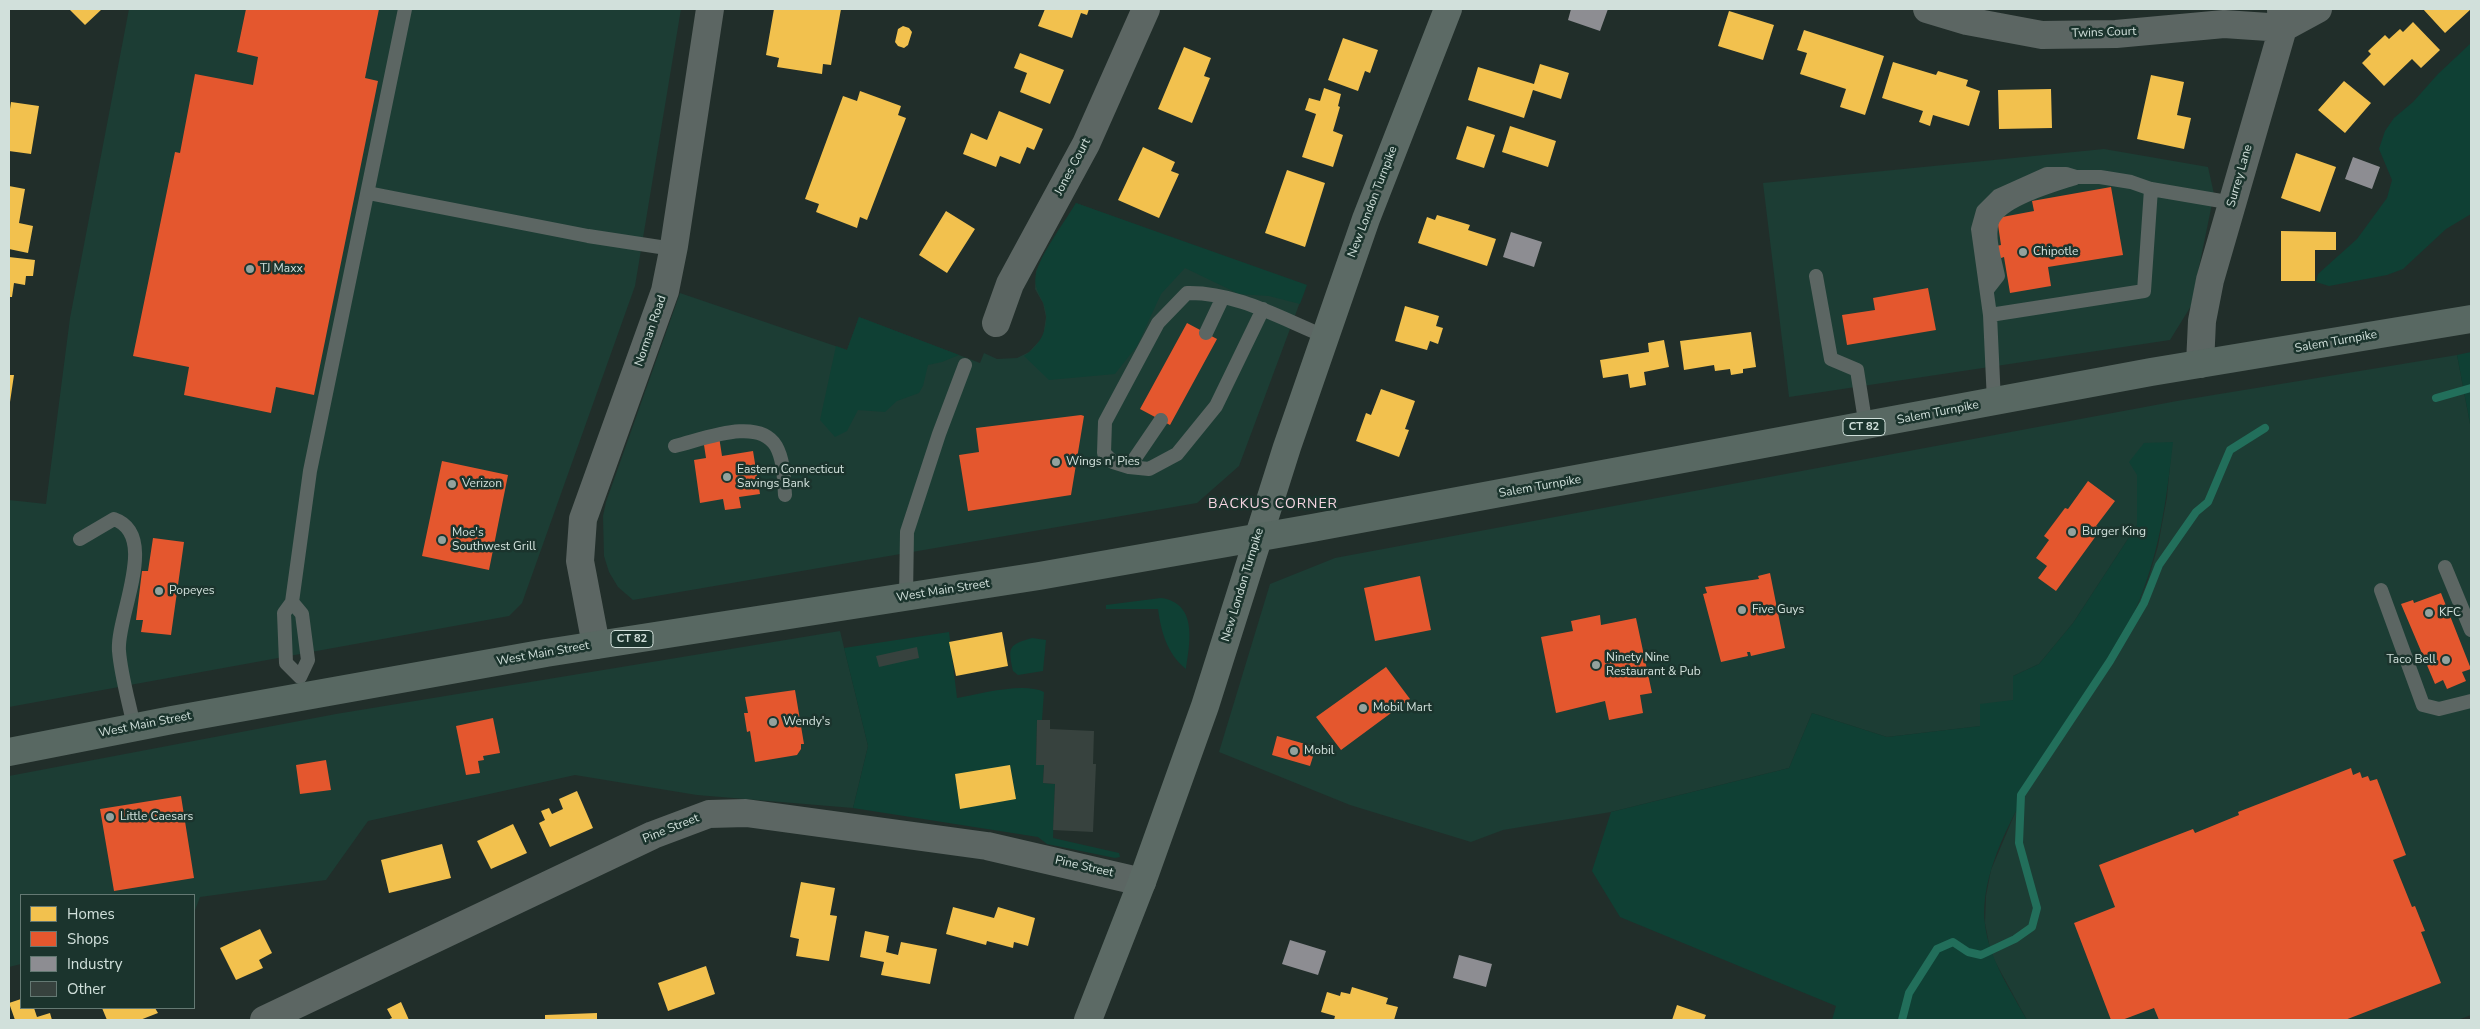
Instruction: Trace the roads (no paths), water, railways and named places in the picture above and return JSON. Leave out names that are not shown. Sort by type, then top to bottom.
[{"type":"main road","name":"New London Turnpike","points":[[1094,1018],[1229,634],[1257,538],[1324,336],[1366,219],[1448,9]]},
{"type":"main road","name":"Salem Turnpike","points":[[1257,538],[2200,364],[2471,319]]},
{"type":"main road","name":"West Main Street","points":[[9,752],[134,727],[596,645],[906,597],[1257,538]]},
{"type":"street","name":"Norman Road","points":[[596,645],[580,561],[583,519],[665,291],[674,249],[710,9]]},
{"type":"street","name":"Jones Court","points":[[996,323],[1010,284],[1086,144],[1146,9]]},
{"type":"street","name":"Twins Court","points":[[1927,9],[1967,21],[2042,34],[2116,34],[2282,18]]},
{"type":"street","points":[[2282,18],[2318,9]]},
{"type":"street","name":"Surrey Lane","points":[[2200,364],[2202,322],[2210,280],[2282,18]]},
{"type":"street","name":"Pine Street","points":[[264,1020],[654,835],[709,814],[746,813],[987,846],[1142,882]]},
{"type":"lane","points":[[292,602],[310,471],[406,9]]},
{"type":"lane","points":[[1994,402],[1987,290],[1998,276],[1991,224],[1996,214],[2009,204],[2076,178],[2115,180],[2151,189],[2232,203]]},
{"type":"lane","points":[[1990,315],[2144,290],[2151,189]]},
{"type":"lane","points":[[368,193],[588,236],[674,249]]},
{"type":"lane","points":[[1816,276],[1831,359],[1857,370],[1866,427]]},
{"type":"lane","points":[[1263,309],[1216,406],[1176,454],[1149,469],[1130,467],[1112,462],[1104,453],[1105,422],[1158,323],[1187,293],[1208,293],[1263,309],[1324,336]]},
{"type":"lane","points":[[1206,333],[1223,297]]},
{"type":"lane","points":[[906,597],[908,532],[939,434],[965,364]]},
{"type":"lane","points":[[1130,467],[1161,420]]},
{"type":"lane","points":[[675,446],[744,430],[768,437],[776,446],[782,462],[785,495]]},
{"type":"lane","points":[[80,539],[114,519],[124,523],[131,530],[135,541],[134,565],[119,649],[134,727]]},
{"type":"lane","points":[[2445,567],[2471,630]]},
{"type":"lane","points":[[2381,590],[2423,705],[2440,709],[2471,701]]},
{"type":"waterway","points":[[2436,398],[2471,388]]},
{"type":"waterway","points":[[1902,1020],[1909,993],[1937,949],[1953,942],[1968,952],[1981,955],[2015,939],[2032,927],[2037,908],[2019,843],[2021,795],[2110,661],[2144,603],[2159,565],[2196,512],[2208,502],[2230,450],[2265,428]]},
{"type":"place","name":"Chipotle","points":[[2023,252]]},
{"type":"place","name":"TJ Maxx","points":[[250,269]]},
{"type":"place","name":"Wings n' Pies","points":[[1056,462]]},
{"type":"place","name":"Eastern Connecticut Savings Bank","points":[[727,477]]},
{"type":"place","name":"Verizon","points":[[452,484]]},
{"type":"place","name":"Burger King","points":[[2072,532]]},
{"type":"place","name":"Moe's Southwest Grill","points":[[442,540]]},
{"type":"place","name":"Popeyes","points":[[159,591]]},
{"type":"place","name":"Five Guys","points":[[1742,610]]},
{"type":"place","name":"KFC","points":[[2429,613]]},
{"type":"place","name":"Taco Bell","points":[[2446,660]]},
{"type":"place","name":"Ninety Nine Restaurant & Pub","points":[[1596,665]]},
{"type":"place","name":"Mobil Mart","points":[[1363,708]]},
{"type":"place","name":"Wendy's","points":[[773,722]]},
{"type":"place","name":"Mobil","points":[[1294,751]]},
{"type":"place","name":"Little Caesars","points":[[110,817]]},
{"type":"district","name":"BACKUS CORNER","points":[[1273,505]]}]
